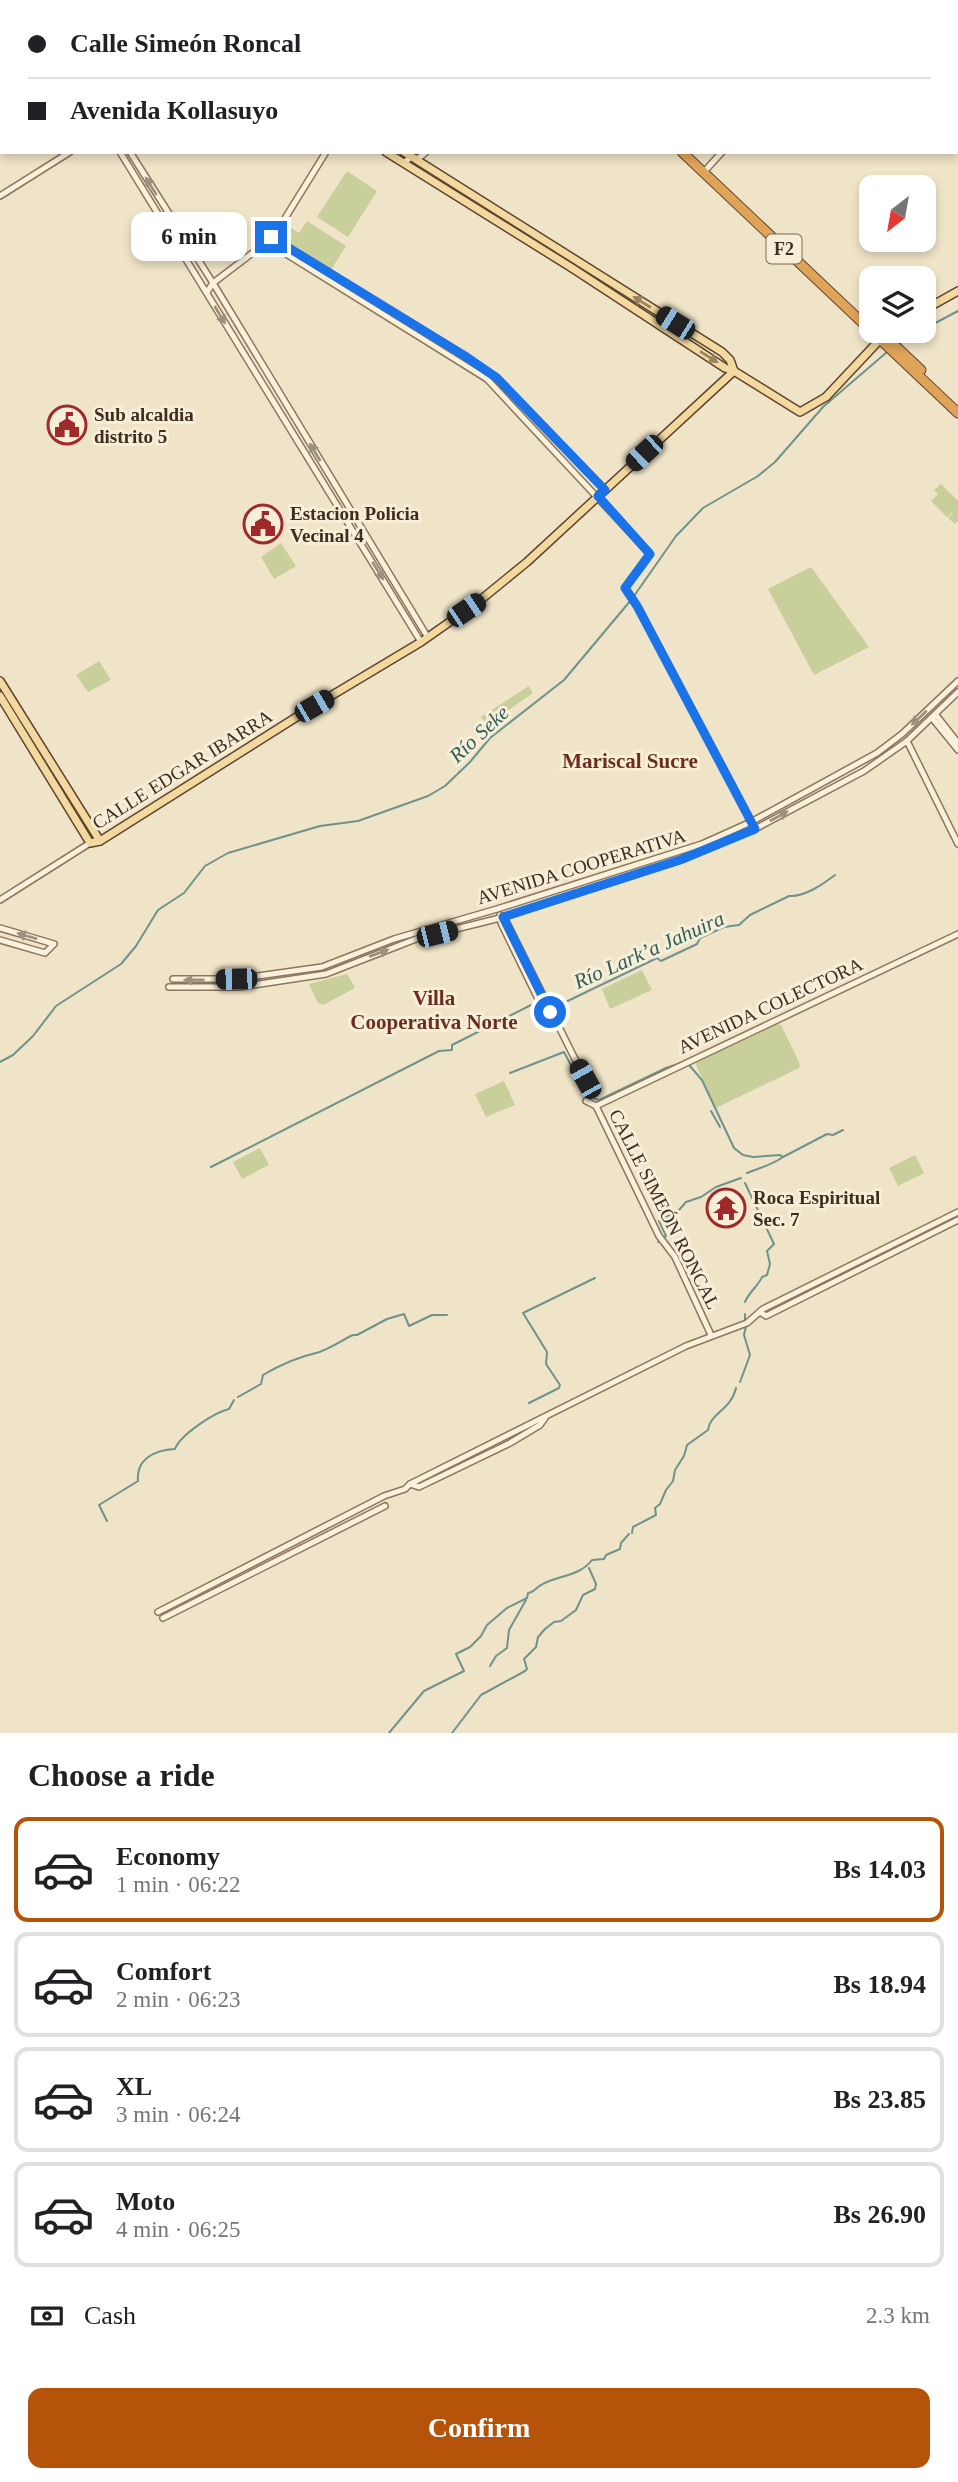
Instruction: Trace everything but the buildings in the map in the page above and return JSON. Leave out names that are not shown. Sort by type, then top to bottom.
[{"type":"highway","name":"F2","points":[[684,154],[859,312]]},
{"type":"highway","name":"F2","points":[[691,154],[705,171],[859,314]]},
{"type":"highway","name":"F2","points":[[889,343],[958,413]]},
{"type":"highway","name":"F2","points":[[897,352],[958,405]]},
{"type":"main road","points":[[389,154],[800,412],[826,397],[878,343]]},
{"type":"main road","points":[[407,154],[722,352],[730,360],[734,371]]},
{"type":"main road","points":[[936,303],[958,291]]},
{"type":"main road","name":"CALLE EDGAR IBARRA","points":[[90,843],[100,841],[424,639],[502,583],[734,371]]},
{"type":"main road","points":[[0,681],[100,841]]},
{"type":"main road","points":[[0,696],[90,843]]},
{"type":"street","points":[[0,196],[67,154]]},
{"type":"street","points":[[121,154],[324,484],[424,639]]},
{"type":"street","points":[[131,154],[213,284],[424,639]]},
{"type":"street","points":[[207,292],[213,284],[267,242],[285,219],[325,154]]},
{"type":"street","points":[[403,163],[406,159],[418,159],[424,154]]},
{"type":"street","points":[[705,171],[720,154]]},
{"type":"street","points":[[271,237],[497,378],[605,490]]},
{"type":"street","points":[[267,242],[487,379],[650,554],[625,588],[755,829]]},
{"type":"street","points":[[324,484],[331,480]]},
{"type":"street","name":"AVENIDA COOPERATIVA","points":[[173,979],[236,979],[322,968],[394,939],[702,844],[751,822],[877,753],[902,734],[958,681]]},
{"type":"street","name":"AVENIDA COOPERATIVA","points":[[169,987],[240,987],[326,974],[416,939],[502,917],[680,860],[755,829],[864,771],[907,741],[958,692]]},
{"type":"street","points":[[934,717],[954,740],[958,750]]},
{"type":"street","points":[[907,741],[958,844]]},
{"type":"street","name":"CALLE EDGAR IBARRA","points":[[0,900],[90,843]]},
{"type":"street","name":"CALLE SIMEÓN RONCAL","points":[[497,909],[502,917],[501,923],[585,1079],[589,1098],[596,1106],[659,1236],[675,1257],[679,1271],[711,1335]]},
{"type":"street","points":[[0,929],[54,944],[45,953],[0,940]]},
{"type":"street","name":"AVENIDA COLECTORA","points":[[596,1106],[958,934]]},
{"type":"street","points":[[894,1248],[958,1212]]},
{"type":"street","points":[[158,1612],[384,1496],[405,1489],[410,1484],[419,1487],[510,1443],[540,1425],[547,1416],[711,1335],[747,1323],[760,1312],[958,1220]]},
{"type":"street","points":[[163,1618],[385,1506]]},
{"type":"green space","points":[[347,171],[377,191],[348,237],[317,217]]},
{"type":"green space","points":[[307,221],[346,246],[331,270],[279,237],[287,225],[299,233]]},
{"type":"green space","points":[[546,244],[686,334],[724,363],[543,247]]},
{"type":"green space","points":[[941,484],[958,501],[958,521],[955,524],[948,518],[955,510],[947,517],[931,501],[938,494],[934,490]]},
{"type":"green space","points":[[281,543],[296,566],[274,579],[261,557]]},
{"type":"green space","points":[[811,567],[869,647],[814,675],[768,589]]},
{"type":"green space","points":[[99,661],[111,680],[88,692],[76,675]]},
{"type":"green space","points":[[529,686],[533,693],[487,725],[481,717]]},
{"type":"green space","points":[[642,970],[652,990],[610,1009],[602,989]]},
{"type":"green space","points":[[347,974],[355,988],[323,1005],[318,1003],[309,984]]},
{"type":"green space","points":[[777,1024],[781,1025],[800,1064],[799,1068],[716,1108],[696,1062]]},
{"type":"green space","points":[[504,1081],[515,1105],[486,1117],[475,1094]]},
{"type":"green space","points":[[260,1148],[269,1165],[242,1179],[233,1162]]},
{"type":"green space","points":[[915,1155],[924,1173],[898,1186],[889,1168]]},
{"type":"waterway","name":"Río Seke","points":[[936,323],[958,311]]},
{"type":"waterway","name":"Río Seke","points":[[634,596],[676,536],[703,508],[758,476],[775,462],[823,407],[887,352]]},
{"type":"waterway","name":"Río Seke","points":[[0,1062],[13,1055],[33,1036],[56,1006],[121,964],[136,946],[158,910],[184,893],[205,866],[228,853],[320,826],[358,821],[428,796],[445,786],[490,738],[564,680],[631,600]]},
{"type":"waterway","name":"Río Lark’a Jahuira","points":[[551,1009],[657,958],[661,961],[697,944],[700,938],[724,927],[739,925],[750,915],[789,896],[807,892],[835,875]]},
{"type":"waterway","name":"Río Lark’a Jahuira","points":[[211,1167],[439,1051],[452,1050],[452,1045],[537,1002]]},
{"type":"waterway","name":"Río Lark’a Jahuira","points":[[510,1073],[564,1052],[587,1096],[599,1100],[684,1062]]},
{"type":"waterway","name":"Río Lark’a Jahuira","points":[[689,1065],[702,1080],[734,1148],[743,1155],[783,1157],[827,1134],[833,1135],[843,1130]]},
{"type":"waterway","points":[[711,1111],[720,1127]]},
{"type":"waterway","name":"Río Lark’a Jahuira","points":[[747,1173],[783,1157]]},
{"type":"waterway","points":[[658,1242],[666,1236],[659,1221],[679,1210],[686,1202],[741,1178]]},
{"type":"waterway","name":"Río Lark’a Jahuira","points":[[745,1183],[774,1244],[767,1251],[770,1264],[767,1275],[762,1277],[745,1302]]},
{"type":"waterway","name":"Río Lark’a Jahuira","points":[[529,1403],[560,1385],[546,1364],[547,1352],[523,1313],[595,1278]]},
{"type":"waterway","points":[[238,1397],[261,1384],[263,1375],[276,1368],[325,1350],[387,1319],[404,1314],[409,1326],[432,1315],[447,1315]]},
{"type":"waterway","name":"Río Lark’a Jahuira","points":[[745,1314],[745,1320]]},
{"type":"waterway","name":"Río Lark’a Jahuira","points":[[740,1382],[750,1355],[744,1335],[746,1326]]},
{"type":"waterway","name":"Río Lark’a Jahuira","points":[[632,1533],[633,1527],[656,1515],[655,1508],[673,1481],[675,1470],[687,1445],[708,1430],[713,1419],[730,1401],[736,1388]]},
{"type":"waterway","points":[[107,1521],[99,1505],[138,1481],[140,1466],[144,1461],[161,1451],[175,1449],[178,1443],[207,1419],[229,1409],[234,1400]]},
{"type":"waterway","name":"Río Lark’a Jahuira","points":[[389,1733],[424,1691],[464,1671],[456,1654],[470,1647],[487,1625],[507,1608],[527,1598],[528,1593],[541,1585],[575,1573],[592,1560],[604,1559],[606,1555],[620,1549],[621,1543],[629,1534]]},
{"type":"waterway","name":"Río Lark’a Jahuira","points":[[452,1733],[481,1695],[527,1669],[524,1659],[536,1647],[538,1637],[554,1622],[561,1621],[576,1610],[583,1595],[595,1589],[596,1584],[589,1568]]},
{"type":"waterway","name":"Río Lark’a Jahuira","points":[[490,1666],[496,1656],[507,1648],[509,1630],[526,1600]]},
{"type":"place","name":"Sub alcaldia distrito 5","points":[[67,425]]},
{"type":"place","name":"Estacion Policia Vecinal 4","points":[[263,524]]},
{"type":"place","name":"Roca Espiritual Sec. 7","points":[[726,1208]]},
{"type":"district","name":"Mariscal Sucre","points":[[630,761]]},
{"type":"district","name":"Villa Cooperativa Norte","points":[[434,1010]]},
{"type":"route","points":[[271,237],[497,378],[605,490],[598,496],[650,554],[625,588],[755,829],[680,860],[503,917],[550,1012]]}]
